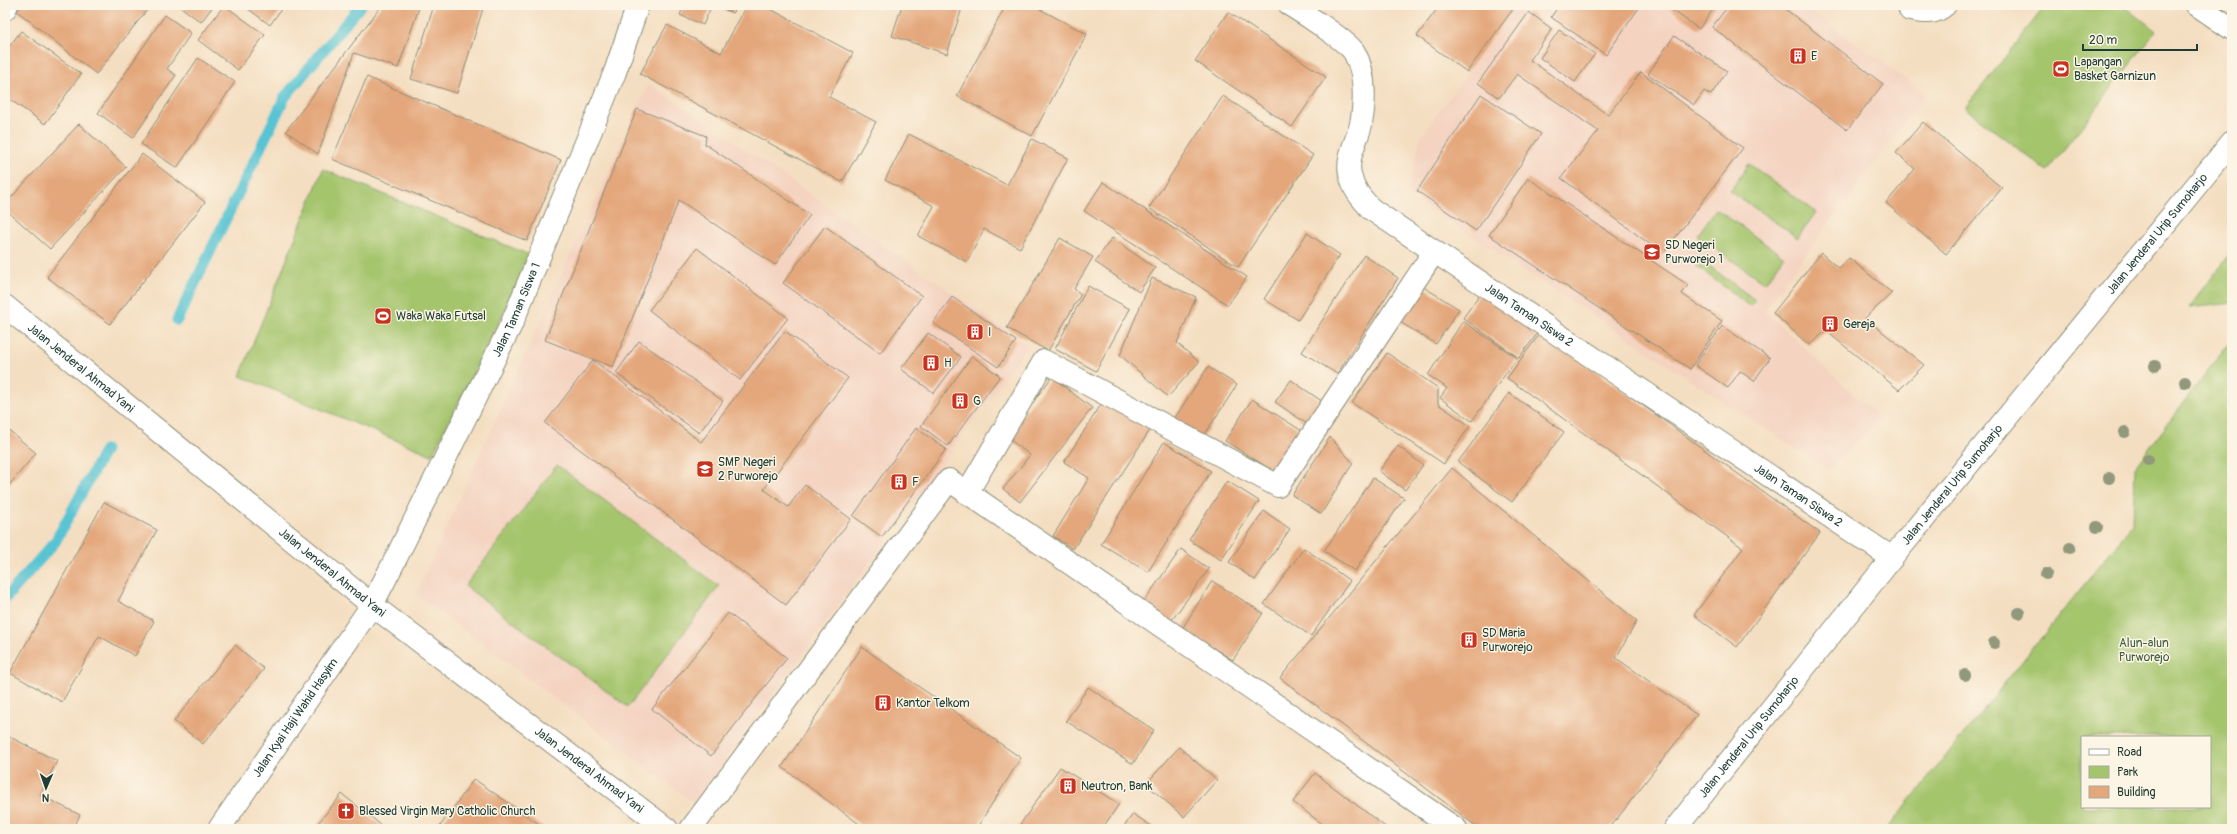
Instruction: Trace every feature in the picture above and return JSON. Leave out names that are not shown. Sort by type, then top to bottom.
[{"type":"street","name":"Jalan Taman Siswa 1","points":[[372,605],[512,323],[615,72],[638,5]]},
{"type":"street","name":"Jalan Taman Siswa 2","points":[[1290,5],[1321,25],[1353,51],[1363,77],[1361,124],[1353,144],[1349,172],[1355,190],[1371,209],[1892,558]]},
{"type":"street","points":[[1910,10],[1928,13],[1939,10],[1945,5]]},
{"type":"street","points":[[2197,5],[2232,30]]},
{"type":"street","name":"Jalan Jenderal Urip Sumoharjo","points":[[1675,829],[1892,558],[2225,158],[2232,142]]},
{"type":"street","points":[[968,493],[1044,361],[1278,486],[1434,252]]},
{"type":"street","name":"Jalan Jenderal Ahmad Yani","points":[[5,306],[372,605],[667,829]]},
{"type":"street","points":[[691,829],[949,480],[1456,829]]},
{"type":"street","name":"Jalan Kyai Haji Wahid Hasyim","points":[[218,829],[372,605]]},
{"type":"shaded area","name":"SD Negeri Purworejo 1","points":[[1517,5],[1803,5],[1926,94],[1764,310],[1880,419],[1828,470],[1408,194],[1420,138]]},
{"type":"shaded area","name":"SMP Negeri 2 Purworejo","points":[[649,83],[1028,345],[694,803],[416,594]]},
{"type":"green space","name":"Lapangan Basket Garnizun","points":[[2046,5],[2123,5],[2156,31],[2047,171],[1965,108]]},
{"type":"green space","points":[[1749,164],[1816,212],[1798,238],[1730,191]]},
{"type":"green space","name":"Waka Waka Futsal","points":[[323,169],[532,256],[432,455],[240,376]]},
{"type":"green space","points":[[1716,209],[1784,257],[1765,283],[1697,236]]},
{"type":"green space","points":[[2232,251],[2232,303],[2189,308]]},
{"type":"green space","points":[[1701,260],[1755,300],[1750,306],[1696,266]]},
{"type":"green space","name":"Alun-alun Purworejo","points":[[2231,340],[2232,829],[1887,829],[2133,524],[2135,467]]},
{"type":"green space","points":[[557,465],[719,586],[628,707],[465,586]]},
{"type":"building","points":[[22,5],[151,5],[96,74],[17,11]]},
{"type":"building","points":[[178,5],[214,5],[201,22]]},
{"type":"building","points":[[224,5],[265,35],[238,70],[198,40]]},
{"type":"building","points":[[243,5],[284,5],[270,25]]},
{"type":"building","points":[[382,5],[420,5],[398,68],[354,53],[318,154],[286,131]]},
{"type":"building","points":[[434,5],[484,5],[457,93],[411,79]]},
{"type":"building","points":[[684,5],[712,5],[703,25],[680,15]]},
{"type":"building","points":[[712,5],[736,5],[733,13]]},
{"type":"building","points":[[747,5],[763,5],[853,53],[829,97],[876,122],[842,182],[640,74],[667,25],[721,53]]},
{"type":"building","points":[[902,5],[963,5],[947,54],[892,36]]},
{"type":"building","points":[[1006,5],[1032,5],[1087,34],[1032,136],[957,96]]},
{"type":"building","points":[[1440,5],[1516,5],[1467,72],[1417,36]]},
{"type":"building","points":[[1559,5],[1641,5],[1606,55],[1551,17]]},
{"type":"building","points":[[1665,5],[1716,5],[1699,29]]},
{"type":"building","name":"E","points":[[1729,5],[1780,5],[1883,84],[1847,130],[1712,27]]},
{"type":"building","points":[[1228,12],[1326,77],[1292,127],[1195,61]]},
{"type":"building","points":[[1529,12],[1552,29],[1530,60],[1608,115],[1641,72],[1743,148],[1663,254],[1561,178],[1598,131],[1517,74],[1499,98],[1478,83]]},
{"type":"building","points":[[165,15],[191,33],[167,69],[176,75],[133,138],[98,113]]},
{"type":"building","points":[[1559,30],[1595,54],[1575,82],[1540,58]]},
{"type":"building","points":[[21,31],[81,74],[45,124],[5,96],[5,52]]},
{"type":"building","points":[[1674,36],[1727,71],[1711,95],[1704,91],[1694,105],[1648,74]]},
{"type":"building","points":[[198,58],[235,82],[177,168],[141,144]]},
{"type":"building","points":[[367,77],[561,160],[527,241],[332,159]]},
{"type":"building","points":[[1481,94],[1541,134],[1476,231],[1417,191]]},
{"type":"building","points":[[1223,96],[1313,155],[1238,267],[1149,208]]},
{"type":"building","points":[[637,109],[706,136],[705,144],[810,215],[775,265],[679,200],[613,367],[545,340]]},
{"type":"building","points":[[1923,122],[2002,188],[1946,254],[1886,203],[1915,169],[1896,153]]},
{"type":"building","points":[[79,124],[126,167],[50,249],[5,209],[5,204]]},
{"type":"building","points":[[909,134],[1007,185],[1032,139],[1068,158],[1020,248],[984,229],[967,262],[918,236],[934,206],[885,180]]},
{"type":"building","points":[[142,154],[205,202],[110,324],[47,277]]},
{"type":"building","points":[[1528,178],[1688,285],[1682,294],[1722,321],[1690,369],[1489,235]]},
{"type":"building","points":[[1103,182],[1247,277],[1228,305],[1084,211]]},
{"type":"building","points":[[825,226],[922,296],[880,353],[783,283]]},
{"type":"building","points":[[1307,233],[1340,255],[1298,320],[1264,299]]},
{"type":"building","points":[[1060,238],[1093,257],[1074,289],[1081,294],[1048,351],[1007,328]]},
{"type":"building","points":[[1112,238],[1155,268],[1139,292],[1095,262]]},
{"type":"building","points":[[697,248],[788,318],[740,380],[649,310]]},
{"type":"building","name":"Gereja","points":[[1821,253],[1838,268],[1849,258],[1892,293],[1865,318],[1924,365],[1899,390],[1826,331],[1809,345],[1773,313]]},
{"type":"building","points":[[1364,255],[1398,278],[1337,374],[1302,352]]},
{"type":"building","points":[[1152,278],[1196,297],[1177,343],[1199,362],[1168,397],[1120,355]]},
{"type":"building","points":[[1417,283],[1459,309],[1436,344],[1395,319]]},
{"type":"building","points":[[1088,286],[1130,309],[1096,371],[1055,349]]},
{"type":"building","points":[[1482,291],[1539,331],[1519,358],[1463,318]]},
{"type":"building","name":"I","points":[[952,297],[1016,341],[998,367],[933,323]]},
{"type":"building","points":[[1463,321],[1517,358],[1472,421],[1440,398],[1447,388],[1428,375]]},
{"type":"building","points":[[1722,326],[1770,358],[1754,381],[1740,371],[1728,388],[1695,365]]},
{"type":"building","points":[[785,331],[848,378],[764,489],[788,507],[805,485],[851,519],[786,605],[545,423],[593,360],[701,442]]},
{"type":"building","points":[[1541,332],[1820,533],[1737,647],[1694,615],[1743,548],[1507,378]]},
{"type":"building","name":"H","points":[[928,333],[961,357],[934,393],[901,369]]},
{"type":"building","points":[[639,341],[723,401],[699,433],[616,373]]},
{"type":"building","points":[[1387,353],[1438,388],[1438,404],[1470,426],[1444,464],[1352,403]]},
{"type":"building","name":"G","points":[[972,356],[1000,376],[948,446],[921,426]]},
{"type":"building","points":[[1208,367],[1237,385],[1201,440],[1172,422]]},
{"type":"building","points":[[1052,377],[1092,408],[1020,502],[1003,489],[1030,455],[1006,437]]},
{"type":"building","points":[[1291,380],[1326,404],[1310,426],[1275,402]]},
{"type":"building","points":[[1509,393],[1564,432],[1512,502],[1458,462]]},
{"type":"building","points":[[1252,399],[1302,431],[1275,472],[1225,441]]},
{"type":"building","points":[[1104,400],[1150,430],[1073,549],[1053,536],[1089,478],[1064,462]]},
{"type":"building","points":[[5,427],[36,453],[5,490]]},
{"type":"building","name":"F","points":[[916,428],[946,449],[882,537],[853,516]]},
{"type":"building","points":[[1330,437],[1353,463],[1321,514],[1292,495]]},
{"type":"building","points":[[1164,442],[1211,471],[1148,572],[1101,544]]},
{"type":"building","points":[[1398,446],[1423,465],[1405,490],[1379,471]]},
{"type":"building","name":"SD Maria Purworejo","points":[[1452,468],[1637,621],[1616,658],[1697,715],[1609,829],[1480,829],[1280,678]]},
{"type":"building","points":[[1373,478],[1404,498],[1355,571],[1324,551]]},
{"type":"building","points":[[1227,481],[1259,501],[1221,560],[1189,540]]},
{"type":"building","points":[[104,502],[157,530],[118,601],[154,621],[135,656],[99,636],[62,702],[10,673]]},
{"type":"building","points":[[1264,511],[1290,529],[1255,580],[1229,562]]},
{"type":"building","points":[[1304,548],[1350,581],[1311,636],[1264,604]]},
{"type":"building","points":[[1181,549],[1209,569],[1169,624],[1142,604]]},
{"type":"building","points":[[1212,581],[1263,613],[1233,660],[1182,629]]},
{"type":"building","points":[[728,613],[787,658],[711,756],[652,709]]},
{"type":"building","points":[[235,645],[264,669],[203,744],[174,721]]},
{"type":"building","name":"Kantor Telkom","points":[[862,647],[1021,758],[976,829],[866,829],[782,767]]},
{"type":"building","points":[[1088,687],[1154,730],[1133,764],[1066,721]]},
{"type":"building","points":[[10,737],[57,761],[40,795],[80,815],[73,829],[5,829],[5,747]]},
{"type":"building","points":[[1179,747],[1217,780],[1184,817],[1146,784]]},
{"type":"building","name":"Neutron, Bank","points":[[1060,767],[1119,804],[1102,829],[1017,829]]},
{"type":"building","points":[[1315,773],[1388,829],[1329,829],[1293,802]]},
{"type":"building","points":[[474,779],[546,829],[438,829]]},
{"type":"building","name":"Blessed Virgin Mary Catholic Church","points":[[342,794],[386,829],[313,829]]},
{"type":"building","points":[[1133,814],[1156,829],[1122,829]]},
{"type":"waterway","points":[[177,320],[285,97],[361,5]]},
{"type":"waterway","points":[[5,599],[55,542],[105,450]]},
{"type":"place","name":"E","points":[[1798,56]]},
{"type":"place","name":"Lapangan Basket Garnizun","points":[[2061,69]]},
{"type":"place","name":"SD Negeri Purworejo 1","points":[[1652,252]]},
{"type":"place","name":"Waka Waka Futsal","points":[[383,316]]},
{"type":"place","name":"Gereja","points":[[1830,324]]},
{"type":"place","name":"I","points":[[975,332]]},
{"type":"place","name":"H","points":[[931,363]]},
{"type":"place","name":"G","points":[[960,401]]},
{"type":"place","name":"SMP Negeri 2 Purworejo","points":[[705,469]]},
{"type":"place","name":"F","points":[[899,482]]},
{"type":"place","name":"SD Maria Purworejo","points":[[1469,640]]},
{"type":"place","name":"Kantor Telkom","points":[[883,703]]},
{"type":"place","name":"Neutron, Bank","points":[[1068,786]]},
{"type":"place","name":"Blessed Virgin Mary Catholic Church","points":[[346,811]]}]
